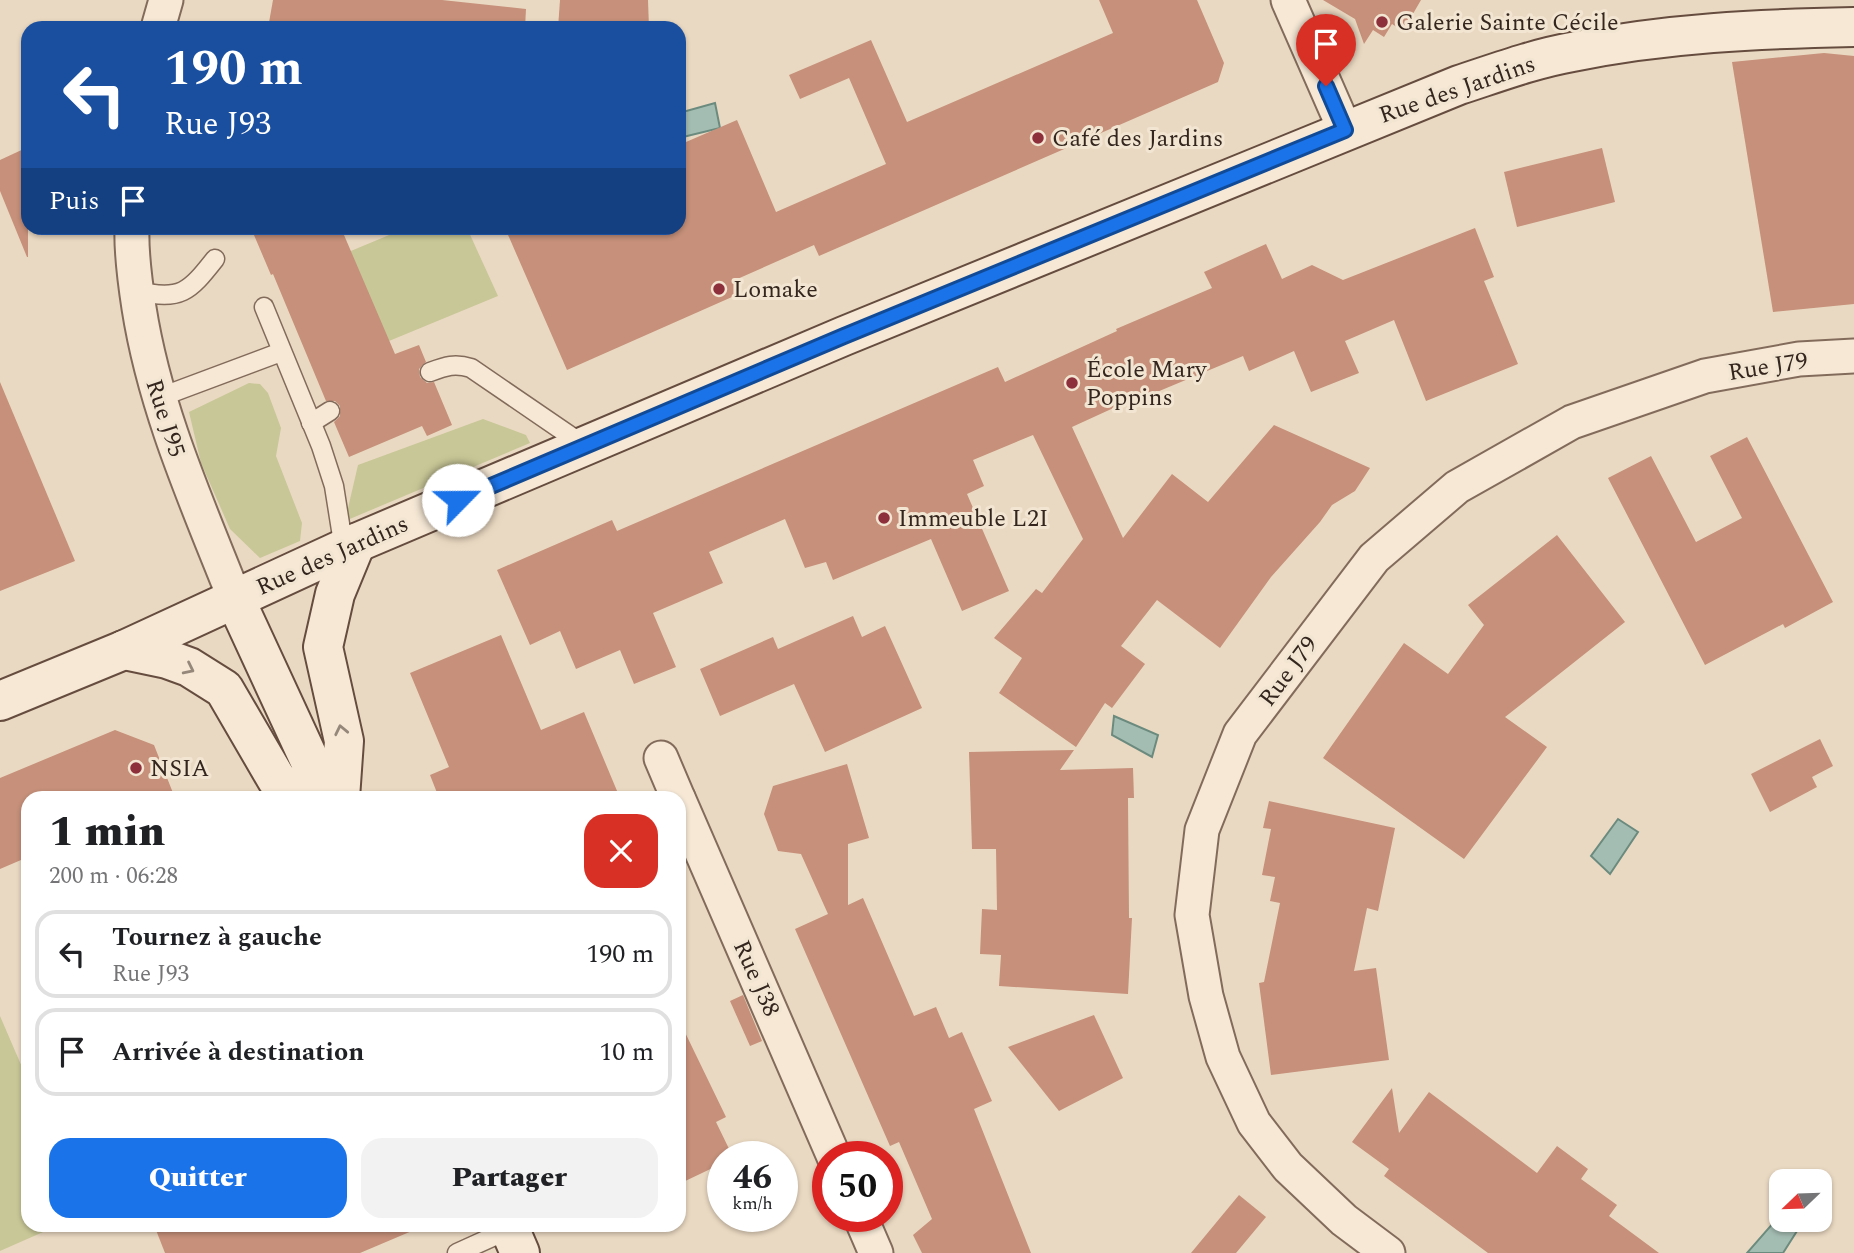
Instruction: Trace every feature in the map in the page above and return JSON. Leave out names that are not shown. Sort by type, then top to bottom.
[{"type":"main road","name":"Rue des Jardins","points":[[0,701],[124,650],[350,546],[844,336],[1459,85],[1525,63],[1571,52],[1676,35],[1738,29],[1854,27]]},
{"type":"main road","points":[[340,791],[344,741],[323,647],[350,546]]},
{"type":"main road","points":[[235,599],[324,791]]},
{"type":"main road","points":[[124,650],[167,659],[189,667],[224,689],[277,780],[293,791]]},
{"type":"street","points":[[160,21],[166,0]]},
{"type":"street","points":[[1288,0],[1345,130]]},
{"type":"street","name":"Rue J95","points":[[133,235],[145,346],[158,398],[183,470],[235,599]]},
{"type":"street","name":"Rue J79","points":[[1388,1253],[1344,1220],[1288,1167],[1254,1123],[1223,1057],[1216,1033],[1206,996],[1192,915],[1202,830],[1240,734],[1374,558],[1457,487],[1572,422],[1705,376],[1798,359],[1854,356]]},
{"type":"street","name":"Rue J38","points":[[661,758],[675,791]]},
{"type":"street","name":"Rue J38","points":[[686,815],[827,1141]]},
{"type":"street","points":[[867,1232],[876,1253]]},
{"type":"lane","points":[[137,292],[170,295],[194,286],[215,259]]},
{"type":"lane","points":[[264,307],[321,446],[350,546]]},
{"type":"lane","points":[[158,398],[281,352]]},
{"type":"lane","points":[[430,372],[459,364],[471,368],[586,446]]},
{"type":"lane","points":[[311,424],[330,411]]},
{"type":"lane","points":[[457,1253],[513,1236]]},
{"type":"shaded area","points":[[715,103],[720,128],[686,136],[686,111]]},
{"type":"shaded area","points":[[389,235],[470,235],[498,296],[389,341],[322,263]]},
{"type":"shaded area","points":[[249,383],[260,384],[268,393],[281,428],[276,456],[302,523],[300,541],[260,558],[230,529],[201,463],[189,412]]},
{"type":"shaded area","points":[[483,419],[526,435],[530,443],[345,521],[358,465]]},
{"type":"shaded area","points":[[1114,716],[1158,735],[1152,757],[1112,735]]},
{"type":"shaded area","points":[[1618,819],[1638,832],[1610,874],[1591,856]]},
{"type":"shaded area","points":[[0,1016],[21,1065],[21,1232],[43,1232],[0,1251]]},
{"type":"shaded area","points":[[1769,1228],[1769,1232],[1796,1232],[1783,1253],[1747,1253]]},
{"type":"building","points":[[273,0],[442,0],[526,9],[525,21],[269,21]]},
{"type":"building","points":[[560,0],[648,0],[649,21],[558,21]]},
{"type":"building","points":[[1099,0],[1197,0],[1224,63],[1218,82],[819,256],[814,245],[735,280],[741,293],[567,370],[508,235],[686,235],[686,142],[737,120],[776,212],[886,164],[849,78],[800,99],[789,75],[871,40],[907,122],[1113,33]]},
{"type":"building","name":"Galerie Sainte Cécile","points":[[1323,0],[1421,0],[1403,31],[1392,24],[1384,37],[1373,30],[1364,44],[1355,19]]},
{"type":"building","points":[[1824,53],[1854,56],[1854,304],[1773,312],[1732,62]]},
{"type":"building","points":[[1602,148],[1615,202],[1517,227],[1504,172]]},
{"type":"building","points":[[21,150],[21,235],[28,235],[28,257],[0,191],[0,160]]},
{"type":"building","points":[[1475,228],[1494,277],[1484,281],[1518,364],[1426,401],[1394,320],[1345,341],[1359,373],[1311,392],[1294,351],[1249,371],[1243,356],[1145,397],[1144,394],[1072,427],[1123,538],[1172,474],[1208,502],[1274,425],[1370,468],[1355,491],[1332,505],[1271,577],[1220,648],[1157,600],[1121,646],[1145,664],[1112,708],[1105,703],[1076,747],[999,693],[1022,658],[994,638],[1036,589],[1042,593],[1083,539],[1033,435],[973,460],[984,486],[967,494],[1009,591],[962,611],[931,539],[833,580],[826,562],[805,568],[785,519],[709,552],[723,583],[653,613],[676,667],[634,684],[620,650],[576,669],[560,631],[530,645],[497,570],[612,520],[617,531],[998,367],[1005,382],[1117,331],[1116,329],[1212,288],[1204,272],[1266,244],[1282,279],[1312,265],[1343,280]]},
{"type":"building","points":[[254,235],[344,235],[395,354],[419,345],[426,362],[419,369],[420,377],[427,383],[434,382],[452,425],[427,436],[422,426],[349,457],[334,422],[340,416],[340,406],[335,401],[326,401],[273,274],[271,275]]},
{"type":"building","points":[[0,382],[75,561],[0,591]]},
{"type":"building","points":[[1747,437],[1833,602],[1785,628],[1783,624],[1705,665],[1608,478],[1651,456],[1696,542],[1742,518],[1710,456]]},
{"type":"building","points":[[1557,535],[1625,622],[1505,717],[1547,747],[1464,859],[1323,758],[1404,643],[1448,674],[1484,625],[1468,605]]},
{"type":"building","points":[[853,616],[862,637],[885,626],[922,708],[825,752],[794,684],[720,716],[700,669],[773,637],[778,649]]},
{"type":"building","points":[[501,635],[541,730],[584,712],[617,791],[436,791],[430,775],[449,767],[410,673]]},
{"type":"building","points":[[115,730],[154,745],[172,791],[21,791],[21,860],[0,869],[0,778]]},
{"type":"building","points":[[1820,739],[1833,766],[1812,777],[1817,787],[1770,812],[1751,774]]},
{"type":"building","points":[[1074,750],[1060,770],[1133,768],[1134,798],[1128,798],[1129,918],[1132,918],[1128,994],[999,986],[1001,955],[980,954],[982,909],[997,910],[996,849],[972,849],[969,752]]},
{"type":"building","points":[[847,764],[869,838],[848,844],[848,905],[863,898],[914,1016],[936,1007],[949,1038],[962,1032],[992,1101],[974,1109],[1031,1253],[922,1253],[913,1235],[932,1219],[903,1151],[903,1141],[888,1141],[795,929],[828,914],[801,854],[778,851],[764,814],[773,786]]},
{"type":"building","points":[[1269,801],[1395,828],[1378,911],[1367,908],[1354,971],[1376,968],[1389,1060],[1271,1075],[1259,983],[1264,982],[1280,903],[1270,901],[1275,877],[1262,875],[1271,829],[1263,828]]},
{"type":"building","points":[[743,995],[762,1041],[750,1046],[730,1001]]},
{"type":"building","points":[[1094,1015],[1123,1078],[1059,1111],[1008,1047]]},
{"type":"building","points":[[686,1034],[726,1117],[716,1122],[725,1141],[707,1141],[707,1171],[686,1181]]},
{"type":"building","points":[[1392,1088],[1399,1133],[1429,1092],[1537,1173],[1557,1146],[1588,1169],[1581,1179],[1617,1205],[1609,1216],[1659,1253],[1488,1253],[1384,1176],[1389,1169],[1352,1142]]},
{"type":"building","points":[[1239,1195],[1266,1217],[1236,1253],[1191,1253]]},
{"type":"building","points":[[157,1232],[410,1232],[360,1253],[165,1253]]},
{"type":"place","name":"Galerie Sainte Cécile","points":[[1382,22]]},
{"type":"place","name":"Café des Jardins","points":[[1038,138]]},
{"type":"place","name":"Lomake","points":[[719,289]]},
{"type":"place","name":"École Mary Poppins","points":[[1072,383]]},
{"type":"place","name":"Immeuble L2I","points":[[884,518]]},
{"type":"place","name":"NSIA","points":[[136,768]]},
{"type":"route","points":[[458,500],[844,336],[1345,130],[1326,86]]}]
